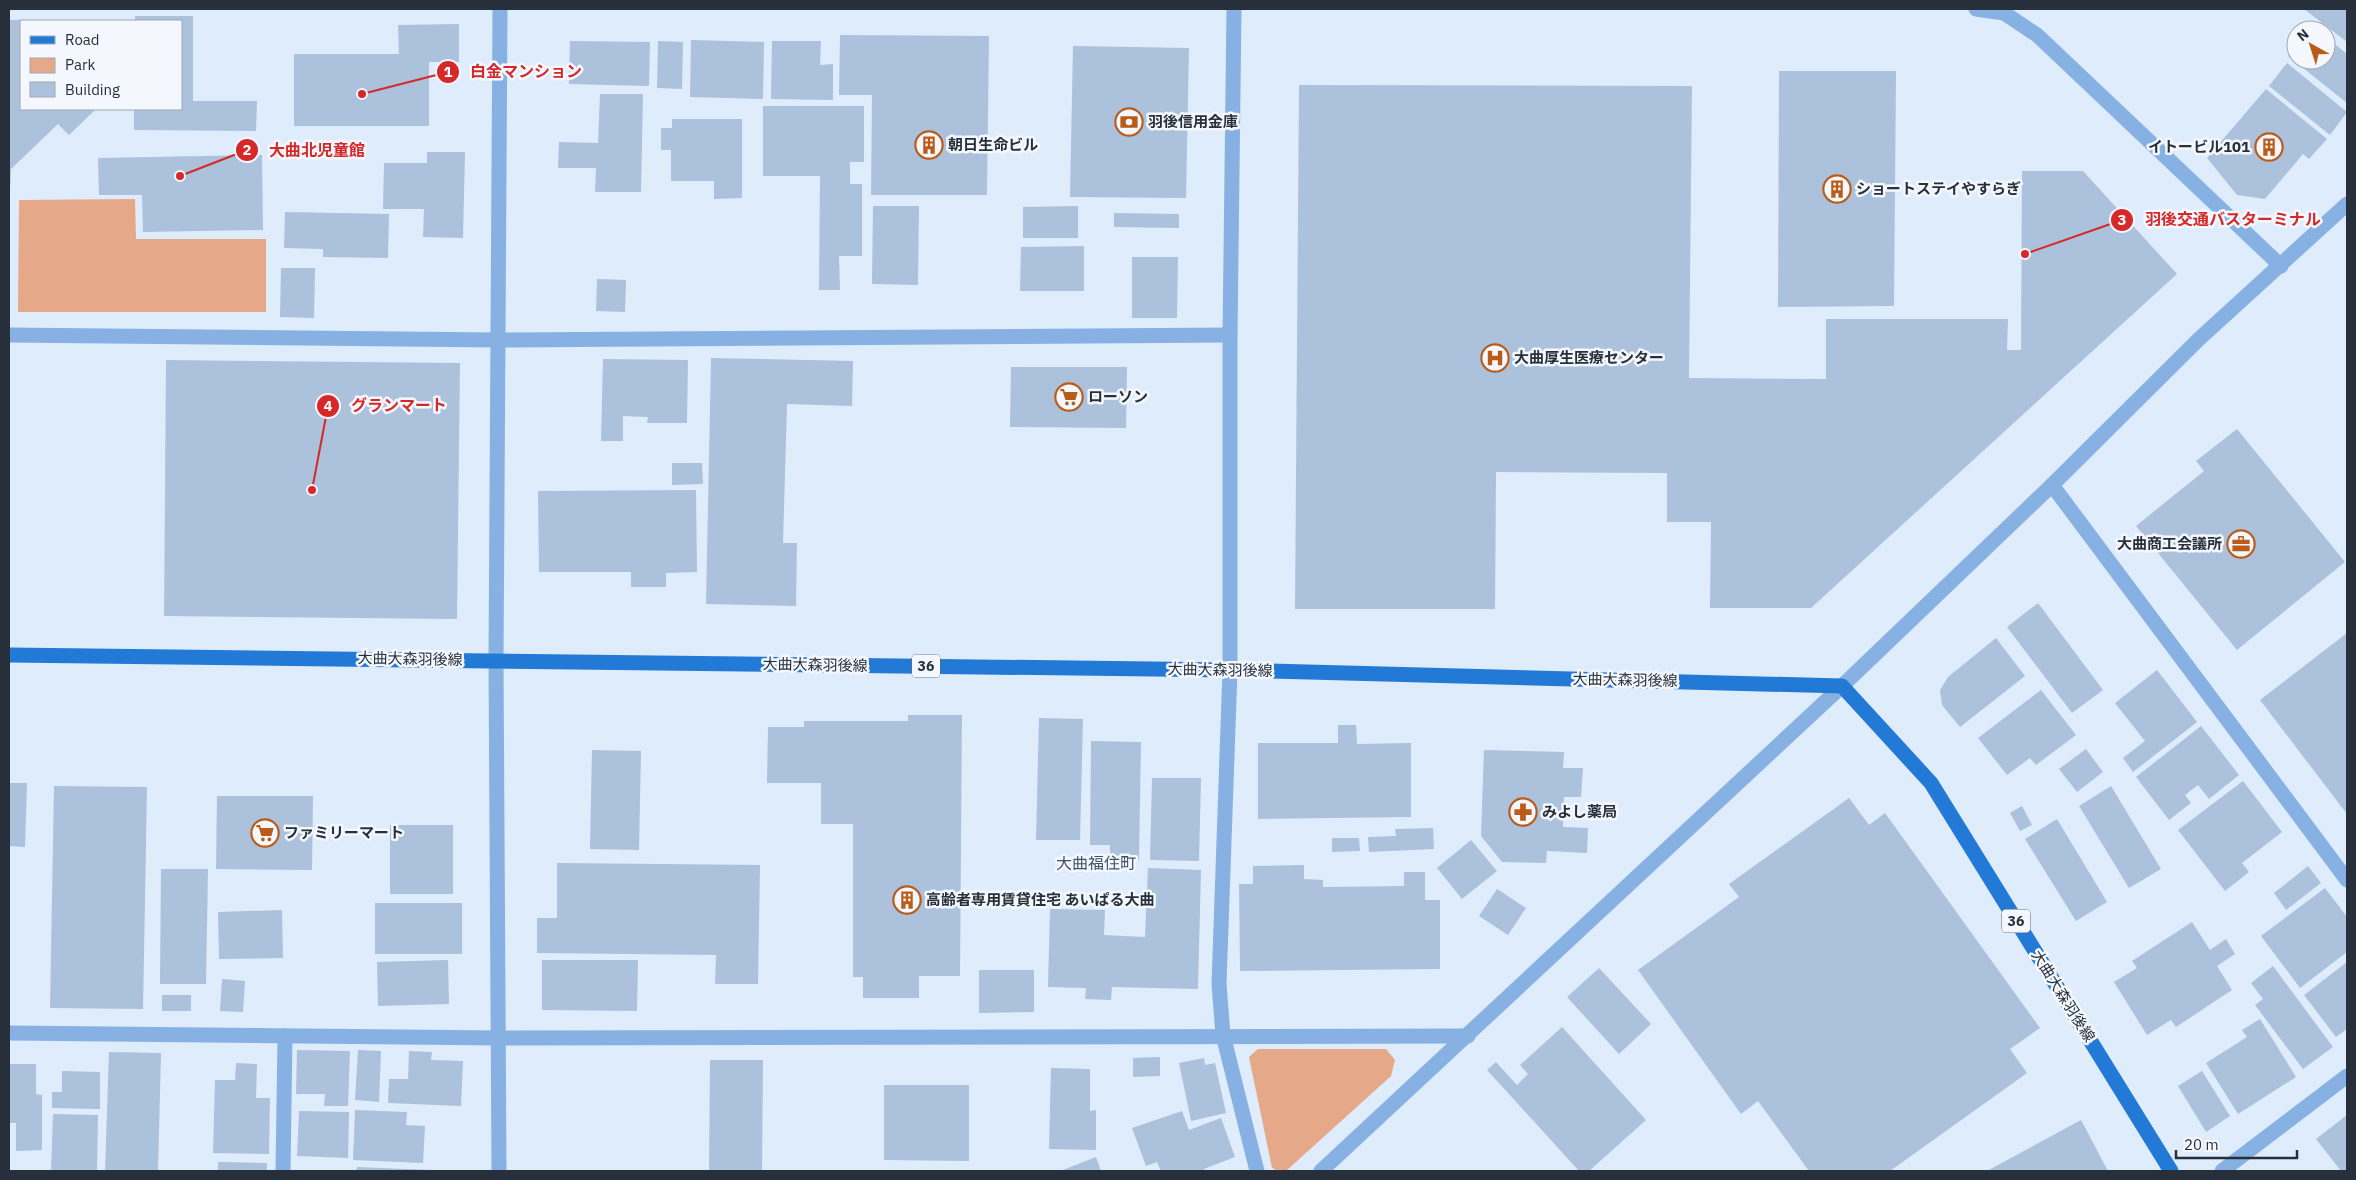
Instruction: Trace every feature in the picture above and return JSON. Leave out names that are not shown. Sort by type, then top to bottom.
[{"type":"main road","name":"大曲大森羽後線","points":[[9,655],[1230,670],[1842,686],[1931,782],[2171,1171]]},
{"type":"street","points":[[499,1171],[500,1038],[496,660],[500,9]]},
{"type":"street","points":[[1234,9],[1230,335],[1230,670],[1219,984],[1222,1035],[1257,1171]]},
{"type":"street","points":[[1976,9],[2006,11],[2037,35],[2281,266]]},
{"type":"street","points":[[1321,1171],[1842,686],[2052,485],[2199,338],[2281,266],[2347,204]]},
{"type":"street","points":[[9,335],[498,340],[1230,335]]},
{"type":"street","points":[[2052,485],[2347,880]]},
{"type":"street","points":[[9,1032],[500,1038],[1222,1035],[1468,1036]]},
{"type":"street","points":[[283,1171],[285,1036]]},
{"type":"street","points":[[2222,1171],[2347,1076]]},
{"type":"green space","points":[[135,199],[136,239],[266,239],[266,312],[18,312],[19,200]]},
{"type":"green space","points":[[1258,1049],[1386,1049],[1395,1060],[1391,1076],[1286,1171],[1278,1171],[1272,1168],[1249,1057]]},
{"type":"building","points":[[2304,9],[2347,9],[2347,42],[2336,34],[2336,20],[2318,20]]},
{"type":"building","points":[[135,16],[193,16],[193,101],[257,101],[256,131],[134,130],[134,110],[182,110],[182,20],[135,20]]},
{"type":"building","points":[[9,20],[20,20],[20,110],[95,110],[69,135],[58,124],[11,169],[10,191]]},
{"type":"building","points":[[459,24],[459,62],[429,62],[429,126],[294,126],[294,54],[399,54],[398,25]]},
{"type":"building","name":"朝日生命ビル","points":[[840,35],[989,36],[987,195],[871,195],[872,95],[839,95]]},
{"type":"building","points":[[691,40],[764,42],[763,99],[690,97]]},
{"type":"building","points":[[570,41],[650,42],[649,86],[569,84]]},
{"type":"building","points":[[658,41],[683,42],[682,89],[657,88]]},
{"type":"building","points":[[772,41],[821,41],[820,65],[833,64],[833,100],[771,99]]},
{"type":"building","points":[[2336,45],[2347,54],[2347,103],[2306,70],[2336,70]]},
{"type":"building","name":"羽後信用金庫","points":[[1073,46],[1189,48],[1186,198],[1070,197]]},
{"type":"building","points":[[2286,64],[2286,70],[2296,70],[2347,112],[2330,135],[2269,86]]},
{"type":"building","name":"ショートステイやすらぎ","points":[[1779,71],[1896,71],[1894,306],[1778,307]]},
{"type":"building","points":[[1299,85],[1692,86],[1689,378],[1826,379],[1826,319],[2008,319],[2007,350],[2021,350],[2022,171],[2083,171],[2177,274],[1811,608],[1710,608],[1711,522],[1667,522],[1667,473],[1496,472],[1495,609],[1295,609]]},
{"type":"building","name":"イトービル101","points":[[2266,89],[2327,139],[2309,159],[2303,154],[2265,199],[2237,195],[2207,158]]},
{"type":"building","points":[[600,94],[643,94],[641,192],[595,192],[596,168],[558,168],[559,142],[598,143]]},
{"type":"building","points":[[763,106],[864,106],[864,162],[850,162],[850,184],[862,184],[862,256],[839,256],[840,290],[819,290],[820,176],[763,176]]},
{"type":"building","points":[[672,119],[742,119],[742,198],[714,199],[714,181],[671,181],[671,150],[661,150],[661,128],[672,128]]},
{"type":"building","points":[[427,152],[465,152],[463,238],[423,237],[424,209],[383,209],[384,163],[427,163]]},
{"type":"building","points":[[262,155],[263,230],[143,232],[142,195],[99,195],[98,158]]},
{"type":"building","points":[[873,206],[919,206],[918,285],[872,284]]},
{"type":"building","points":[[1078,206],[1078,238],[1023,238],[1023,207]]},
{"type":"building","points":[[285,212],[389,214],[388,258],[323,257],[323,249],[284,248]]},
{"type":"building","points":[[1114,213],[1179,214],[1179,228],[1114,227]]},
{"type":"building","points":[[1084,246],[1084,291],[1020,291],[1021,247]]},
{"type":"building","points":[[1132,257],[1178,257],[1177,318],[1132,318]]},
{"type":"building","points":[[281,268],[315,268],[314,318],[280,317]]},
{"type":"building","points":[[597,279],[626,280],[625,312],[596,311]]},
{"type":"building","points":[[711,358],[853,361],[852,406],[787,404],[783,543],[797,543],[796,606],[706,604]]},
{"type":"building","points":[[603,359],[688,360],[687,423],[647,423],[648,417],[623,416],[623,441],[601,441]]},
{"type":"building","points":[[166,360],[460,363],[457,619],[164,616]]},
{"type":"building","name":"ローソン","points":[[1011,367],[1127,367],[1126,428],[1010,427]]},
{"type":"building","name":"大曲商工会議所","points":[[2237,429],[2345,562],[2237,650],[2136,526],[2204,471],[2196,461]]},
{"type":"building","points":[[672,463],[702,463],[703,484],[672,485]]},
{"type":"building","points":[[696,490],[697,572],[666,573],[666,587],[631,587],[631,572],[539,572],[538,491]]},
{"type":"building","points":[[2038,603],[2103,690],[2072,713],[2007,627]]},
{"type":"building","points":[[2347,633],[2347,814],[2260,700]]},
{"type":"building","points":[[1996,638],[2025,676],[1960,727],[1942,705],[1940,690],[1948,677]]},
{"type":"building","points":[[2157,670],[2197,722],[2133,772],[2123,758],[2145,741],[2115,703]]},
{"type":"building","points":[[2041,690],[2076,735],[2036,765],[2030,758],[2007,775],[1978,738]]},
{"type":"building","name":"高齢者専用賃貸住宅 あいぱる大曲","points":[[908,715],[962,715],[960,976],[919,976],[919,998],[863,998],[863,977],[853,977],[853,824],[821,824],[821,783],[767,783],[768,727],[804,727],[804,721],[908,721]]},
{"type":"building","points":[[1039,718],[1083,719],[1080,840],[1036,840]]},
{"type":"building","points":[[1338,725],[1356,725],[1357,744],[1411,743],[1411,817],[1258,819],[1258,743],[1338,743]]},
{"type":"building","points":[[2201,726],[2239,775],[2209,799],[2198,785],[2185,795],[2191,803],[2169,820],[2136,777]]},
{"type":"building","points":[[1091,741],[1141,742],[1139,860],[1110,860],[1110,845],[1090,845]]},
{"type":"building","points":[[2086,749],[2103,772],[2077,792],[2059,769]]},
{"type":"building","points":[[592,750],[641,751],[639,850],[590,849]]},
{"type":"building","name":"みよし薬局","points":[[1484,750],[1564,752],[1563,768],[1583,768],[1581,797],[1564,797],[1563,827],[1588,828],[1587,853],[1547,851],[1546,863],[1502,862],[1481,836]]},
{"type":"building","points":[[1152,778],[1201,778],[1199,861],[1150,860]]},
{"type":"building","points":[[2243,781],[2282,832],[2242,863],[2249,872],[2225,891],[2178,830]]},
{"type":"building","points":[[9,783],[27,783],[25,847],[9,846]]},
{"type":"building","points":[[54,786],[147,787],[143,1009],[50,1008]]},
{"type":"building","points":[[2111,786],[2161,869],[2129,888],[2079,806]]},
{"type":"building","name":"ファミリーマート","points":[[217,796],[313,796],[312,870],[216,869]]},
{"type":"building","points":[[1849,798],[1869,825],[1885,813],[2040,1028],[2010,1049],[2027,1073],[1890,1171],[1809,1171],[1758,1101],[1741,1114],[1638,970],[1739,897],[1729,884]]},
{"type":"building","points":[[2022,806],[2032,825],[2020,831],[2010,813]]},
{"type":"building","points":[[2057,819],[2107,902],[2076,921],[2025,839]]},
{"type":"building","points":[[390,825],[453,825],[453,894],[390,894]]},
{"type":"building","points":[[1433,828],[1434,849],[1369,852],[1368,837],[1396,836],[1395,829]]},
{"type":"building","points":[[1332,838],[1359,838],[1360,851],[1332,852]]},
{"type":"building","points":[[1471,840],[1497,871],[1462,899],[1437,868]]},
{"type":"building","points":[[557,863],[760,865],[758,984],[715,984],[716,955],[537,953],[537,918],[557,918]]},
{"type":"building","points":[[1304,865],[1304,879],[1323,880],[1323,887],[1404,886],[1404,872],[1425,872],[1425,900],[1440,900],[1440,969],[1240,971],[1239,884],[1253,884],[1253,866]]},
{"type":"building","points":[[2308,866],[2321,883],[2286,910],[2274,893]]},
{"type":"building","points":[[1148,868],[1201,870],[1198,989],[1112,987],[1111,1000],[1085,999],[1086,988],[1048,987],[1050,909],[1105,910],[1104,935],[1145,937]]},
{"type":"building","points":[[161,869],[208,869],[206,984],[160,984]]},
{"type":"building","points":[[2325,888],[2347,917],[2347,952],[2300,988],[2261,936]]},
{"type":"building","points":[[1497,889],[1526,908],[1508,935],[1479,916]]},
{"type":"building","points":[[375,903],[462,903],[462,954],[375,954]]},
{"type":"building","points":[[282,910],[283,958],[219,959],[218,912]]},
{"type":"building","points":[[2192,922],[2210,950],[2226,939],[2235,954],[2217,966],[2232,990],[2176,1027],[2171,1020],[2147,1035],[2114,982],[2137,968],[2132,961]]},
{"type":"building","points":[[448,960],[449,1004],[378,1006],[377,962]]},
{"type":"building","points":[[542,960],[638,960],[637,1011],[542,1010]]},
{"type":"building","points":[[2347,962],[2347,1029],[2336,1037],[2304,995]]},
{"type":"building","points":[[2273,966],[2333,1047],[2303,1069],[2255,1005],[2263,999],[2251,983]]},
{"type":"building","points":[[1599,968],[1651,1024],[1619,1054],[1567,997]]},
{"type":"building","points":[[979,970],[1034,970],[1034,1012],[979,1013]]},
{"type":"building","points":[[222,979],[245,981],[243,1012],[220,1011]]},
{"type":"building","points":[[162,995],[191,995],[191,1011],[162,1011]]},
{"type":"building","points":[[2260,1019],[2296,1077],[2238,1114],[2206,1063],[2247,1037],[2242,1030]]},
{"type":"building","points":[[1562,1027],[1646,1120],[1589,1171],[1579,1171],[1487,1070],[1496,1062],[1517,1085],[1528,1074],[1520,1065]]},
{"type":"building","points":[[297,1050],[350,1051],[348,1106],[324,1106],[325,1094],[296,1094]]},
{"type":"building","points":[[358,1050],[381,1051],[379,1102],[355,1100]]},
{"type":"building","points":[[409,1051],[432,1052],[431,1060],[463,1061],[461,1106],[388,1103],[389,1079],[408,1079]]},
{"type":"building","points":[[109,1052],[161,1053],[158,1171],[105,1171]]},
{"type":"building","points":[[1160,1057],[1160,1076],[1133,1077],[1133,1058]]},
{"type":"building","points":[[1204,1058],[1205,1065],[1215,1063],[1226,1113],[1191,1121],[1179,1063]]},
{"type":"building","points":[[710,1060],[763,1060],[762,1171],[709,1171]]},
{"type":"building","points":[[236,1063],[257,1064],[256,1098],[270,1098],[269,1154],[213,1153],[215,1080],[235,1080]]},
{"type":"building","points":[[9,1064],[36,1064],[36,1094],[42,1095],[42,1150],[16,1151],[16,1123],[9,1123]]},
{"type":"building","points":[[1051,1068],[1090,1069],[1090,1111],[1096,1110],[1096,1150],[1049,1149]]},
{"type":"building","points":[[62,1071],[100,1072],[100,1109],[52,1108],[52,1092],[62,1092]]},
{"type":"building","points":[[2202,1071],[2230,1116],[2206,1132],[2178,1086]]},
{"type":"building","points":[[884,1085],[969,1085],[969,1161],[884,1160]]},
{"type":"building","points":[[355,1110],[407,1112],[406,1125],[425,1126],[423,1163],[353,1160]]},
{"type":"building","points":[[299,1111],[349,1112],[348,1158],[297,1156]]},
{"type":"building","points":[[1182,1111],[1189,1130],[1221,1118],[1235,1157],[1204,1169],[1204,1171],[1161,1171],[1157,1162],[1146,1166],[1132,1128]]},
{"type":"building","points":[[53,1114],[98,1115],[97,1171],[51,1171]]},
{"type":"building","points":[[2347,1115],[2347,1171],[2341,1171],[2316,1139]]},
{"type":"building","points":[[2081,1120],[2108,1171],[1987,1171]]},
{"type":"building","points":[[1096,1157],[1101,1171],[1063,1171],[1063,1170]]},
{"type":"building","points":[[218,1162],[267,1163],[267,1171],[218,1171]]},
{"type":"building","points":[[357,1167],[432,1170],[432,1171],[356,1171]]},
{"type":"place","name":"白金マンション","points":[[362,94]]},
{"type":"place","name":"羽後信用金庫","points":[[1129,122]]},
{"type":"place","name":"朝日生命ビル","points":[[929,145]]},
{"type":"place","name":"イトービル101","points":[[2269,147]]},
{"type":"place","name":"大曲北児童館","points":[[180,176]]},
{"type":"place","name":"ショートステイやすらぎ","points":[[1837,189]]},
{"type":"place","name":"羽後交通バスターミナル","points":[[2025,254]]},
{"type":"place","name":"大曲厚生医療センター","points":[[1495,358]]},
{"type":"place","name":"ローソン","points":[[1069,397]]},
{"type":"place","name":"グランマート","points":[[312,490]]},
{"type":"place","name":"大曲商工会議所","points":[[2241,544]]},
{"type":"place","name":"みよし薬局","points":[[1523,812]]},
{"type":"place","name":"ファミリーマート","points":[[265,833]]},
{"type":"place","name":"高齢者専用賃貸住宅 あいぱる大曲","points":[[907,900]]},
{"type":"district","name":"大曲福住町","points":[[1096,863]]}]
